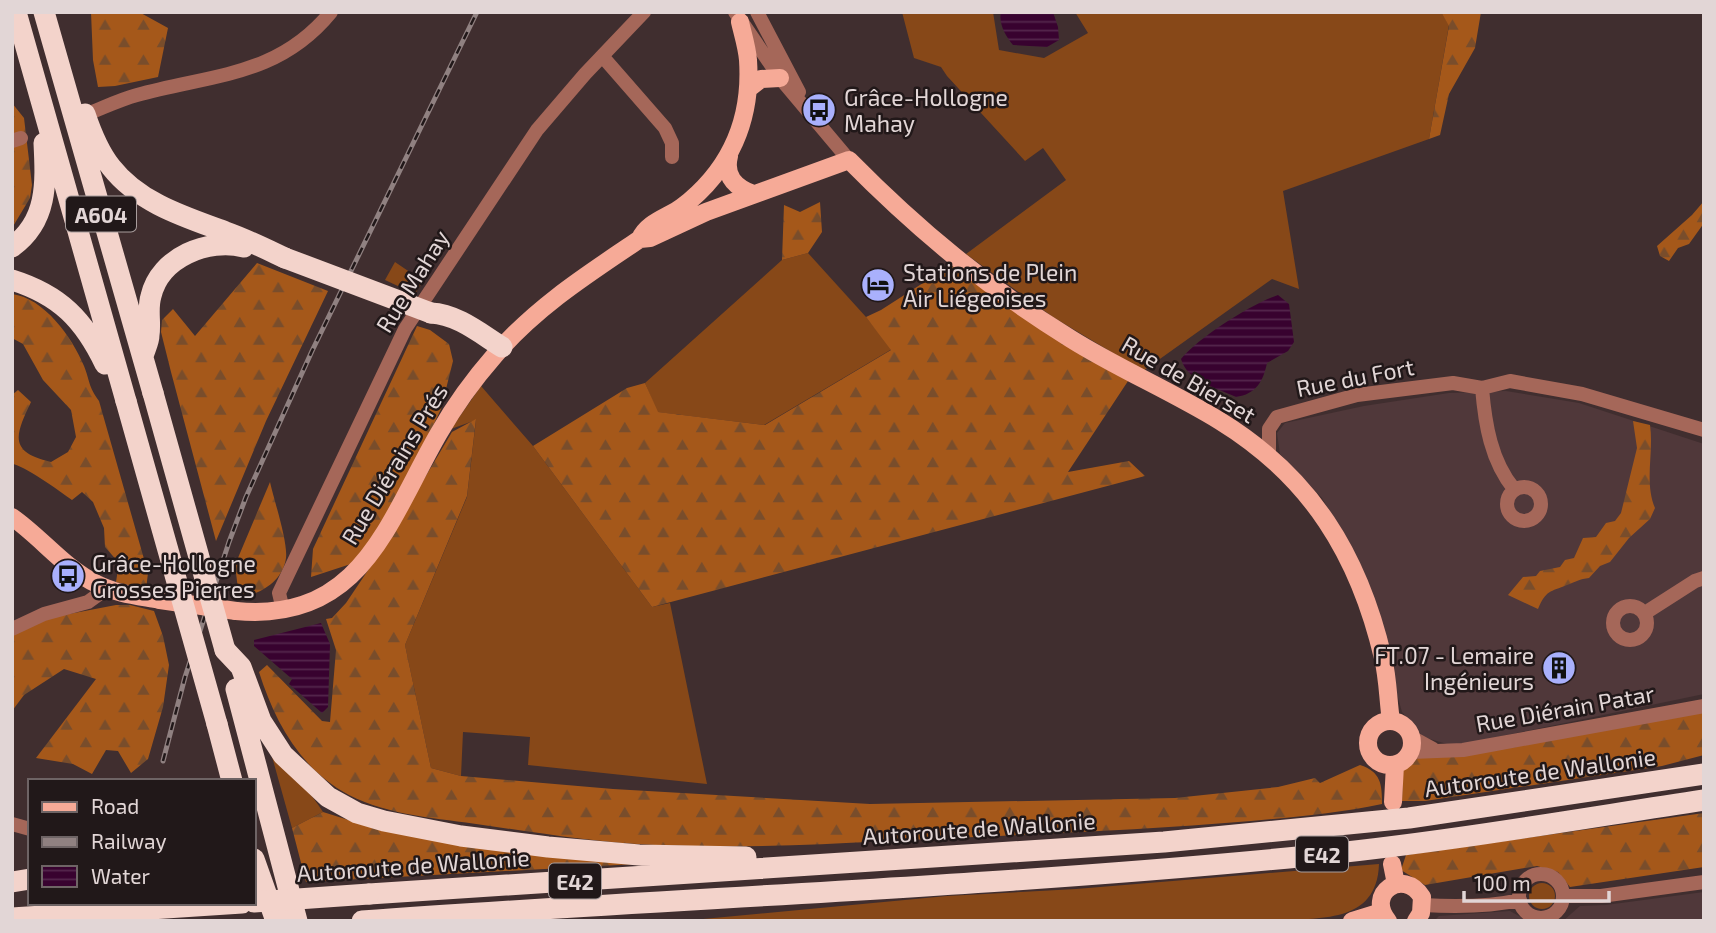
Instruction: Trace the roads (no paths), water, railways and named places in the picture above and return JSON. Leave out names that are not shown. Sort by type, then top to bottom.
[{"type":"highway","name":"A604","points":[[16,12],[217,724],[225,779]]},
{"type":"highway","name":"A604","points":[[44,12],[225,650],[241,667],[256,728]]},
{"type":"highway","points":[[60,70],[78,93],[102,153],[110,166],[124,181],[165,209],[437,315],[498,351]]},
{"type":"highway","points":[[12,247],[23,237],[38,215],[46,191],[43,141],[47,120]]},
{"type":"highway","points":[[142,358],[150,337],[148,311],[151,293],[171,264],[199,248],[220,245],[237,246],[283,257]]},
{"type":"highway","points":[[12,280],[48,294],[77,317],[94,340],[125,398]]},
{"type":"highway","points":[[256,728],[328,797],[357,813],[383,821],[461,836],[548,847],[639,855],[760,857],[781,866]]},
{"type":"highway","points":[[256,728],[297,917]]},
{"type":"highway","name":"Autoroute de Wallonie","points":[[256,902],[1164,842],[1409,818],[1704,774]]},
{"type":"highway","name":"E42","points":[[362,921],[966,883],[1308,856],[1412,844],[1704,800]]},
{"type":"highway","points":[[256,865],[276,921]]},
{"type":"highway","points":[[256,885],[265,921]]},
{"type":"highway","points":[[588,921],[684,911],[702,900]]},
{"type":"highway","points":[[12,918],[217,905]]},
{"type":"main road","name":"Rue Diérains Prés","points":[[12,517],[77,572],[106,589],[160,600],[262,612],[283,610],[318,598],[343,583],[363,565],[385,533],[446,421],[498,351],[546,304],[640,239],[645,229],[702,192],[729,156],[739,131],[748,89],[748,58],[738,17]]},
{"type":"main road","points":[[748,89],[761,79],[780,78]]},
{"type":"main road","points":[[729,156],[727,169],[732,182],[753,194]]},
{"type":"main road","name":"Rue Diérains Prés","points":[[640,239],[650,238],[753,194],[849,160]]},
{"type":"main road","name":"Rue de Bierset","points":[[849,160],[964,266],[1019,306],[1113,364],[1217,419],[1269,456],[1300,486],[1321,511],[1357,576],[1384,661],[1391,721]]},
{"type":"main road","points":[[1391,721],[1404,726],[1411,744],[1402,762],[1395,765],[1380,763],[1373,758],[1368,743],[1375,727],[1391,721]]},
{"type":"main road","points":[[1393,802],[1395,765]]},
{"type":"main road","points":[[1392,863],[1396,884]]},
{"type":"main road","points":[[1352,921],[1385,916],[1380,903],[1383,894],[1396,884],[1412,886],[1422,897],[1419,913]]},
{"type":"street","points":[[92,112],[136,95],[241,71],[278,58],[319,27],[331,12]]},
{"type":"street","name":"Rue Mahay","points":[[283,610],[279,593],[405,329],[537,130],[644,12]]},
{"type":"street","points":[[757,12],[808,113]]},
{"type":"street","points":[[738,17],[780,78],[849,160]]},
{"type":"street","points":[[603,57],[665,128],[672,143],[672,157]]},
{"type":"street","name":"Rue du Fort","points":[[1269,456],[1269,429],[1277,417],[1357,395],[1453,383],[1482,388],[1510,381],[1541,385],[1582,394],[1704,430]]},
{"type":"street","points":[[1482,388],[1485,417],[1497,464],[1514,489]]},
{"type":"street","points":[[1645,613],[1704,578]]},
{"type":"street","points":[[12,629],[44,614],[88,602],[106,589]]},
{"type":"street","name":"Rue Diérain Patar","points":[[1411,744],[1433,749],[1463,750],[1704,706]]},
{"type":"street","points":[[1544,874],[1558,881],[1563,897],[1558,910],[1546,917],[1529,914],[1520,900],[1520,892],[1528,878],[1544,874]]},
{"type":"street","points":[[1563,897],[1601,896],[1704,882]]},
{"type":"street","points":[[1419,913],[1520,900]]},
{"type":"water","points":[[1001,12],[1053,12],[1059,40],[1047,47],[1013,45],[1003,30]]},
{"type":"water","points":[[1278,295],[1289,304],[1294,342],[1288,351],[1267,363],[1261,381],[1254,390],[1236,397],[1204,383],[1184,367],[1181,359],[1200,341],[1226,322]]},
{"type":"water","points":[[321,623],[330,644],[328,707],[322,713],[289,684],[292,679],[254,646],[254,640]]},
{"type":"railway","points":[[163,761],[185,677],[246,497],[312,351],[477,12]]},
{"type":"place","name":"Grâce-Hollogne Mahay","points":[[819,110]]},
{"type":"place","name":"Stations de Plein Air Liégeoises","points":[[878,285]]},
{"type":"place","name":"Grâce-Hollogne Grosses Pierres","points":[[68,576]]},
{"type":"place","name":"FT.07 - Lemaire Ingénieurs","points":[[1559,668]]}]
